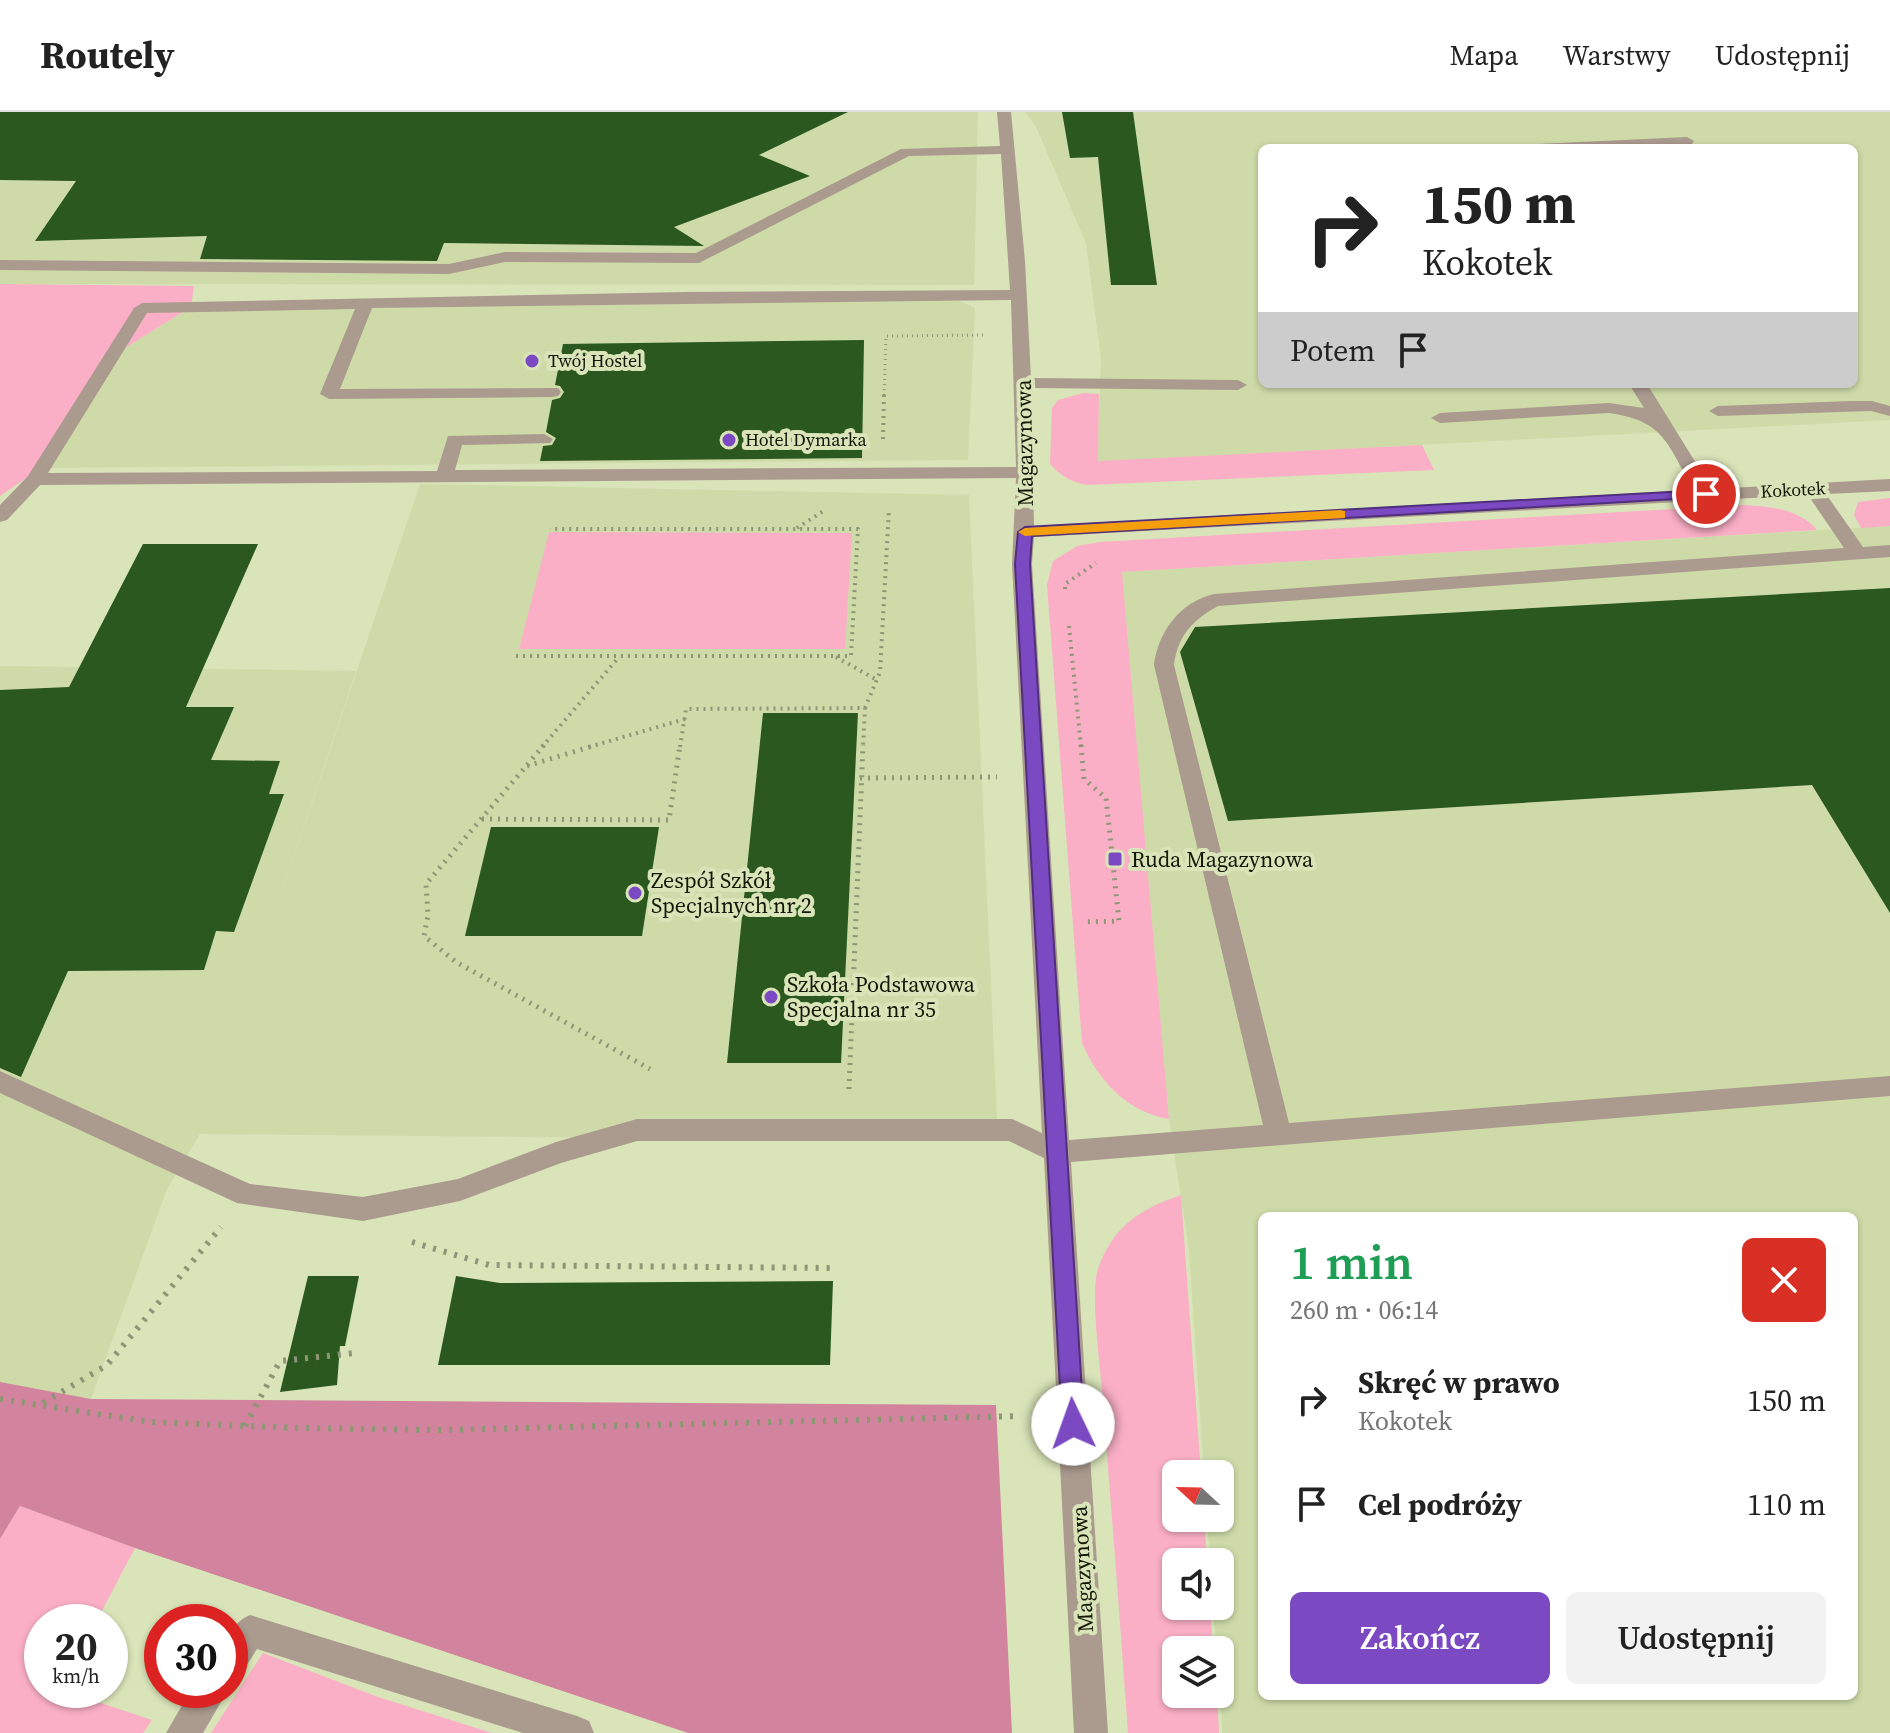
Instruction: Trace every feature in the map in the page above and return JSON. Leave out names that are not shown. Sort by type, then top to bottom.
[{"type":"street","name":"Magazynowa","points":[[1004,112],[1023,383],[1025,532],[1022,564],[1091,1733]]},
{"type":"street","points":[[1623,144],[1687,141]]},
{"type":"street","points":[[0,265],[449,269],[505,257],[699,258],[906,152],[1008,150]]},
{"type":"street","points":[[0,516],[35,479],[142,308],[687,297],[1019,295]]},
{"type":"street","points":[[366,303],[329,394],[552,392]]},
{"type":"street","points":[[1023,383],[1238,385]]},
{"type":"street","points":[[1640,388],[1706,494]]},
{"type":"street","points":[[1718,411],[1872,406],[1890,411]]},
{"type":"street","points":[[1440,418],[1624,409],[1650,417],[1667,431]]},
{"type":"street","points":[[444,478],[454,440],[544,439]]},
{"type":"street","points":[[35,479],[1025,472]]},
{"type":"street","name":"Kokotek","points":[[1025,532],[1890,485]]},
{"type":"street","points":[[1813,489],[1858,554]]},
{"type":"street","points":[[1279,1136],[1164,665],[1168,641],[1182,620],[1214,600],[1890,551]]},
{"type":"street","points":[[0,1081],[247,1195],[363,1209],[460,1190],[556,1153],[637,1130],[1012,1130],[1057,1152],[1890,1086]]},
{"type":"street","points":[[248,1634],[250,1631],[577,1733]]},
{"type":"street","points":[[183,1733],[199,1708]]},
{"type":"path","points":[[848,1130],[860,778],[865,708],[880,672],[890,487],[883,473],[886,336],[991,335]]},
{"type":"path","points":[[796,529],[883,473]]},
{"type":"path","points":[[516,656],[851,656],[858,529],[550,529]]},
{"type":"path","points":[[833,655],[877,680]]},
{"type":"path","points":[[620,656],[426,884],[428,915],[424,936],[456,962],[650,1069]]},
{"type":"path","points":[[482,819],[669,820],[686,709],[865,708]]},
{"type":"path","points":[[526,766],[685,719]]},
{"type":"path","points":[[860,778],[967,777]]},
{"type":"path","points":[[41,1404],[107,1365],[247,1195]]},
{"type":"path","points":[[416,1243],[489,1265],[832,1268]]},
{"type":"path","points":[[245,1426],[280,1361],[355,1353]]},
{"type":"path","points":[[0,1399],[151,1422],[442,1430],[1021,1416]]},
{"type":"shaded area","points":[[0,112],[978,112],[974,285],[0,284]]},
{"type":"shaded area","points":[[1025,112],[1890,112],[1890,420],[1097,462],[1101,359],[1086,243],[1036,127]]},
{"type":"shaded area","points":[[0,284],[194,286],[191,307],[101,363],[41,468],[0,496]]},
{"type":"shaded area","points":[[960,301],[975,308],[968,460],[41,468],[101,363],[191,307]]},
{"type":"shaded area","points":[[1083,393],[1099,394],[1098,461],[1422,445],[1434,470],[1087,485],[1067,478],[1050,464],[1052,408],[1058,400]]},
{"type":"shaded area","name":"Zespół Szkół Specjalnych nr 2","points":[[420,484],[969,495],[998,1141],[200,1134],[167,1189],[91,1399],[0,1382],[0,666],[356,671],[259,960]]},
{"type":"shaded area","points":[[1890,498],[1890,526],[1861,528],[1854,515],[1858,502]]},
{"type":"shaded area","points":[[1743,505],[1793,513],[1817,530],[1122,572],[1169,1119],[1127,1102],[1105,1081],[1082,1043],[1047,585],[1053,561],[1077,546],[1100,542]]},
{"type":"shaded area","points":[[1890,526],[1890,1733],[1222,1733],[1221,1708],[1234,1708],[1234,1636],[1215,1636],[1214,1620],[1234,1620],[1234,1548],[1209,1548],[1208,1532],[1234,1532],[1234,1460],[1203,1460],[1189,1250],[1169,1119],[1121,572]]},
{"type":"shaded area","points":[[549,532],[852,533],[845,649],[519,649]]},
{"type":"shaded area","points":[[1181,1195],[1200,1460],[1162,1460],[1162,1532],[1205,1532],[1206,1548],[1162,1548],[1162,1620],[1211,1620],[1212,1636],[1162,1636],[1162,1708],[1218,1708],[1219,1733],[1128,1733],[1095,1294],[1098,1269],[1112,1241],[1130,1221],[1153,1206]]},
{"type":"shaded area","points":[[0,1382],[91,1399],[996,1405],[1012,1733],[688,1733],[135,1548],[20,1506],[0,1539]]},
{"type":"shaded area","points":[[20,1506],[135,1548],[105,1604],[24,1604],[24,1708],[116,1708],[152,1720],[143,1733],[0,1733],[0,1539]]},
{"type":"shaded area","points":[[263,1653],[378,1697],[492,1733],[211,1733],[227,1708],[248,1708],[248,1676]]},
{"type":"building","points":[[0,112],[848,112],[759,155],[810,176],[674,227],[704,246],[444,243],[437,261],[200,259],[207,236],[35,241],[76,181],[0,180]]},
{"type":"building","points":[[1062,112],[1133,112],[1157,285],[1111,285],[1098,157],[1070,158]]},
{"type":"building","points":[[864,340],[862,458],[540,461],[543,446],[552,445],[556,438],[546,432],[552,400],[560,398],[564,392],[555,385],[563,344]]},
{"type":"building","points":[[143,544],[258,544],[186,707],[234,707],[211,760],[280,761],[269,794],[284,794],[234,932],[216,931],[204,970],[68,971],[21,1077],[0,1068],[0,690],[69,687]]},
{"type":"building","points":[[1890,588],[1890,913],[1812,785],[1228,821],[1180,652],[1195,627]]},
{"type":"building","points":[[763,713],[858,713],[841,1063],[727,1063]]},
{"type":"building","points":[[491,827],[659,827],[642,936],[465,936]]},
{"type":"building","points":[[308,1276],[359,1276],[345,1346],[340,1346],[337,1385],[280,1392]]},
{"type":"building","points":[[456,1276],[500,1283],[833,1281],[830,1365],[438,1365]]},
{"type":"slow traffic","points":[[1025,532],[1340,514]]},
{"type":"place","name":"Twój Hostel","points":[[532,361]]},
{"type":"place","name":"Hotel Dymarka","points":[[729,440]]},
{"type":"place","name":"Ruda Magazynowa","points":[[1115,859]]},
{"type":"place","name":"Zespół Szkół Specjalnych nr 2","points":[[635,893]]},
{"type":"place","name":"Szkoła Podstawowa Specjalna nr 35","points":[[771,997]]},
{"type":"route","points":[[1073,1424],[1022,564],[1025,532],[1706,494]]}]
